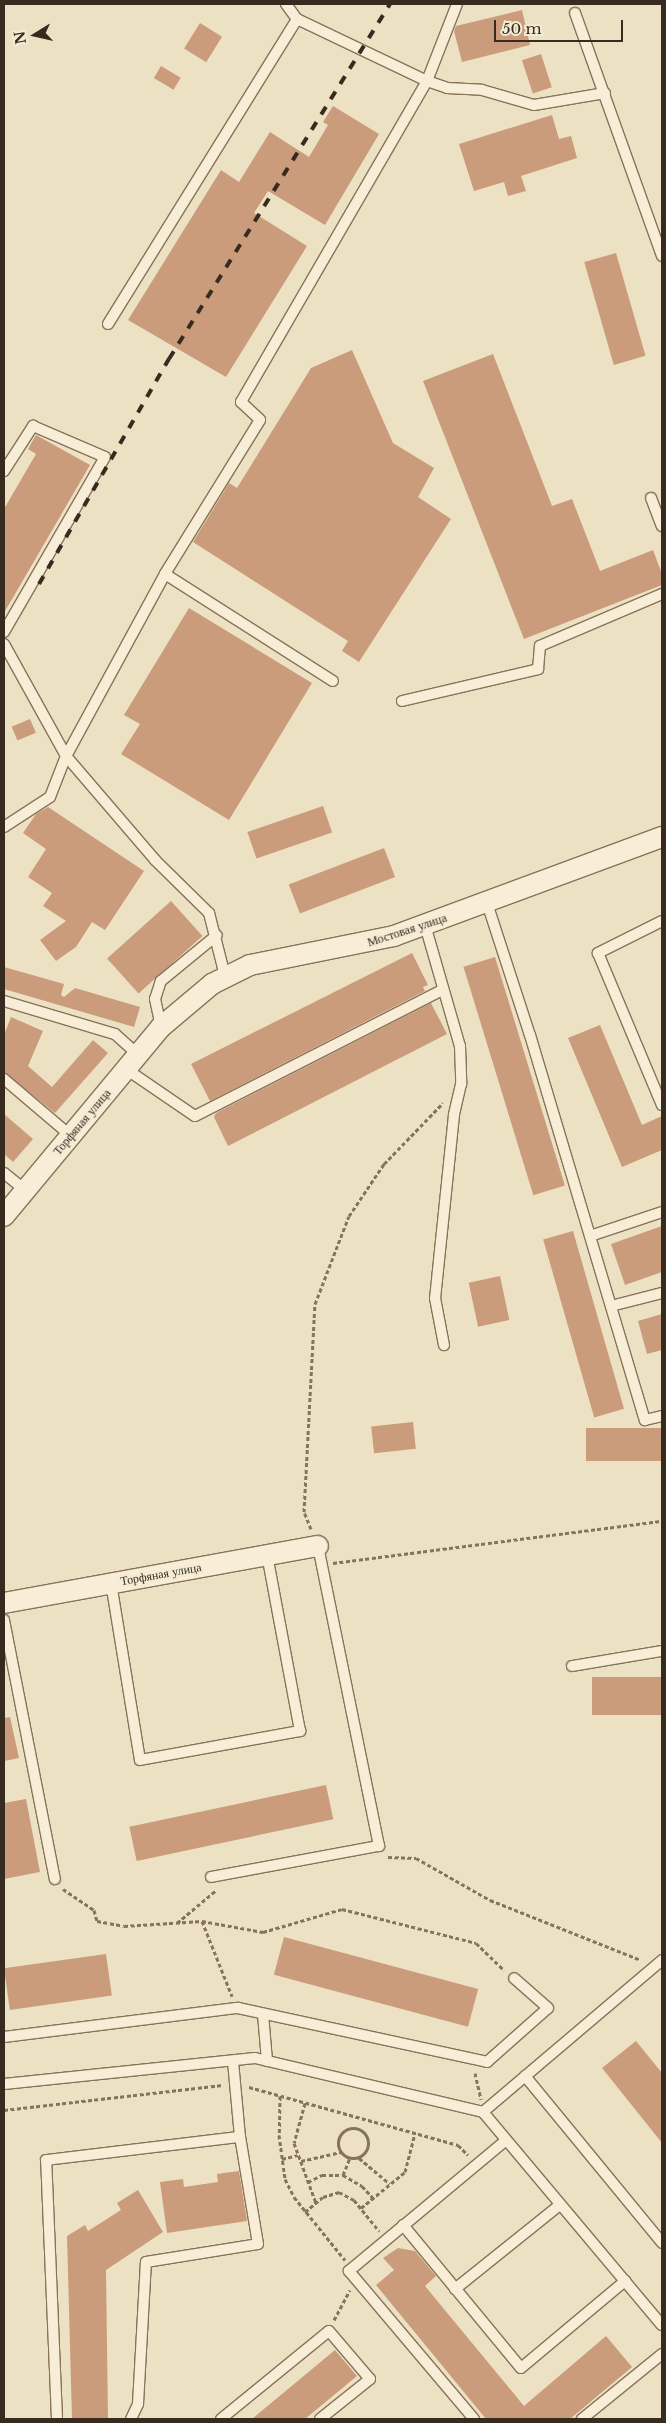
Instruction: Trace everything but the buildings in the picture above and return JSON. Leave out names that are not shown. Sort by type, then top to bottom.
[{"type":"street","name":"Мостовая улица","points":[[160,1027],[185,1004],[226,976],[250,965],[367,943],[425,925],[662,837]]},
{"type":"street","name":"Торфяная улица","points":[[4,1216],[160,1027]]},
{"type":"street","name":"Торфяная улица","points":[[4,1603],[267,1555],[320,1555]]},
{"type":"lane","points":[[286,4],[298,19],[447,88],[500,94],[534,105],[605,93]]},
{"type":"lane","points":[[4,827],[50,797],[66,756],[165,574],[260,420],[241,402],[428,80],[456,4]]},
{"type":"lane","points":[[575,13],[662,256]]},
{"type":"lane","points":[[108,324],[298,19]]},
{"type":"lane","points":[[4,471],[32,426],[105,458],[4,632]]},
{"type":"lane","points":[[651,498],[662,526]]},
{"type":"lane","points":[[165,574],[333,681]]},
{"type":"lane","points":[[402,701],[538,669],[540,646],[662,594]]},
{"type":"lane","points":[[4,644],[66,756],[155,860],[200,902],[209,913],[217,935],[226,976]]},
{"type":"lane","points":[[487,903],[645,1420],[662,1416]]},
{"type":"lane","points":[[662,921],[598,953],[662,1105]]},
{"type":"lane","points":[[425,925],[442,990],[460,1046],[461,1084],[454,1116],[435,1298],[444,1344]]},
{"type":"lane","points":[[160,1027],[155,999],[160,981],[217,935]]},
{"type":"lane","points":[[4,1001],[115,1034],[132,1062],[195,1116],[442,990]]},
{"type":"lane","points":[[4,1079],[71,1136]]},
{"type":"lane","points":[[4,1172],[25,1190]]},
{"type":"lane","points":[[590,1236],[662,1212]]},
{"type":"lane","points":[[610,1306],[662,1293]]},
{"type":"lane","points":[[111,1583],[140,1760],[300,1731],[267,1555]]},
{"type":"lane","points":[[212,1877],[378,1846],[320,1555]]},
{"type":"lane","points":[[4,1620],[55,1879]]},
{"type":"lane","points":[[572,1666],[662,1651]]},
{"type":"lane","points":[[483,2112],[659,1963]]},
{"type":"lane","points":[[4,2037],[238,2008],[487,2062],[548,2008],[514,1978]]},
{"type":"lane","points":[[263,2014],[266,2061]]},
{"type":"lane","points":[[4,2084],[233,2062],[255,2058],[483,2112],[662,2325]]},
{"type":"lane","points":[[132,2419],[138,2404],[146,2262],[258,2244],[240,2137],[233,2062]]},
{"type":"lane","points":[[525,2076],[662,2243]]},
{"type":"lane","points":[[57,2419],[46,2160],[240,2137]]},
{"type":"lane","points":[[474,2419],[354,2273],[403,2225],[506,2140]]},
{"type":"lane","points":[[456,2289],[560,2205]]},
{"type":"lane","points":[[403,2225],[521,2368],[625,2281]]},
{"type":"lane","points":[[221,2419],[329,2331],[370,2379],[320,2419]]},
{"type":"lane","points":[[582,2419],[662,2354]]},
{"type":"path","points":[[461,1084],[384,1164],[349,1216],[315,1304],[304,1512],[320,1555],[662,1521]]},
{"type":"path","points":[[384,1858],[416,1858],[490,1900],[659,1963]]},
{"type":"path","points":[[55,1879],[64,1890],[94,1910],[97,1921],[124,1926],[202,1921],[263,1932],[342,1909],[476,1943],[514,1978]]},
{"type":"path","points":[[177,1923],[216,1890],[225,1888]]},
{"type":"path","points":[[202,1921],[238,2008]]},
{"type":"path","points":[[472,2059],[483,2112]]},
{"type":"path","points":[[280,2096],[282,2158],[285,2180],[305,2212],[354,2273],[329,2331]]},
{"type":"path","points":[[305,2103],[294,2143],[316,2203]]},
{"type":"path","points":[[349,2129],[359,2130],[366,2136],[368,2146],[358,2157],[350,2158],[341,2152],[338,2143],[341,2134],[349,2129]]},
{"type":"path","points":[[361,2208],[405,2172],[415,2133]]},
{"type":"path","points":[[301,2161],[341,2152]]},
{"type":"path","points":[[282,2158],[298,2155]]},
{"type":"path","points":[[358,2157],[390,2184]]},
{"type":"path","points":[[343,2175],[350,2158]]},
{"type":"path","points":[[308,2182],[322,2175],[343,2175],[362,2186],[372,2198]]},
{"type":"path","points":[[305,2212],[316,2203],[339,2192],[361,2208],[386,2240]]},
{"type":"railway","points":[[39,584],[169,359],[390,4]]}]
